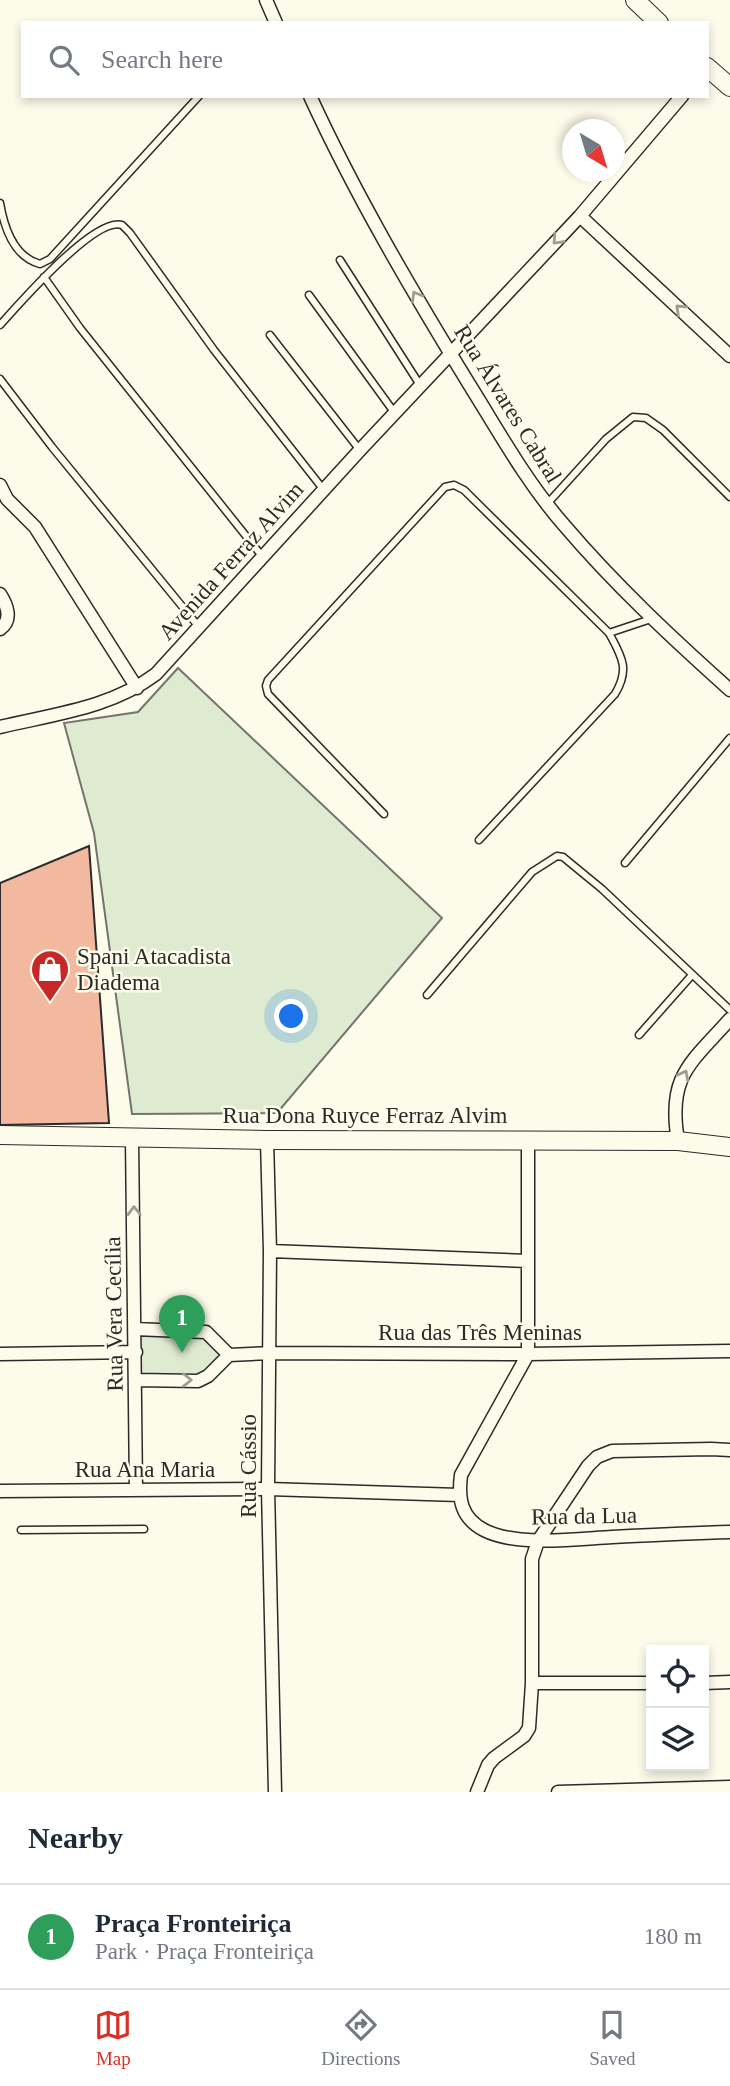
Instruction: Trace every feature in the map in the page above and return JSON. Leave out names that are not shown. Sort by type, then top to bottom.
[{"type":"main road","points":[[635,0],[657,21]]},
{"type":"main road","points":[[709,69],[730,87]]},
{"type":"main road","name":"Rua Dona Ruyce Ferraz Alvim","points":[[0,1135],[267,1140],[678,1141],[730,1147]]},
{"type":"street","points":[[265,0],[273,21]]},
{"type":"street","name":"Rua Álvares Cabral","points":[[311,98],[404,275],[507,446],[547,505],[650,619],[730,690]]},
{"type":"street","name":"Avenida Ferraz Alvim","points":[[0,727],[110,700],[137,688],[163,667],[360,450],[579,216],[680,98]]},
{"type":"street","points":[[579,216],[730,356]]},
{"type":"street","points":[[0,485],[7,499],[43,538],[137,688]]},
{"type":"street","points":[[0,594],[8,612],[8,620],[0,629]]},
{"type":"street","points":[[678,1141],[674,1120],[680,1079],[730,1019]]},
{"type":"street","name":"Rua Vera Cecília","points":[[132,1138],[136,1490]]},
{"type":"street","points":[[459,1495],[461,1475],[466,1464],[528,1354],[528,1139]]},
{"type":"street","name":"Rua Cássio","points":[[267,1140],[270,1251],[268,1489],[275,1792]]},
{"type":"street","points":[[270,1251],[527,1261]]},
{"type":"street","points":[[135,1329],[206,1332],[229,1355],[208,1376],[198,1381],[135,1380]]},
{"type":"street","name":"Rua das Três Meninas","points":[[229,1355],[730,1351]]},
{"type":"street","points":[[0,1354],[135,1352]]},
{"type":"street","points":[[477,1792],[488,1765],[527,1733],[532,1683],[532,1559],[538,1541],[588,1466],[604,1453],[623,1450],[730,1450]]},
{"type":"street","name":"Rua Ana Maria","points":[[0,1491],[268,1489],[459,1495]]},
{"type":"street","name":"Rua da Lua","points":[[459,1495],[464,1511],[482,1529],[538,1541],[730,1531]]},
{"type":"street","points":[[709,1683],[730,1682]]},
{"type":"street","points":[[532,1683],[646,1683]]},
{"type":"street","points":[[558,1792],[730,1787]]},
{"type":"lane","points":[[0,203],[3,221],[11,239],[29,261],[40,264],[50,259],[197,98]]},
{"type":"lane","points":[[0,325],[44,277],[80,244],[111,224],[117,223],[127,228],[214,350],[324,490]]},
{"type":"lane","points":[[340,260],[421,387]]},
{"type":"lane","points":[[44,277],[80,328],[263,558]]},
{"type":"lane","points":[[309,295],[395,413]]},
{"type":"lane","points":[[270,335],[360,450]]},
{"type":"lane","points":[[0,379],[199,627]]},
{"type":"lane","points":[[547,505],[606,439],[633,417],[646,418],[663,430],[730,497]]},
{"type":"lane","points":[[384,814],[268,694],[266,686],[268,680],[445,487],[454,485],[464,489],[608,633],[621,655],[624,670],[623,682],[615,694],[479,840]]},
{"type":"lane","points":[[608,633],[650,619]]},
{"type":"lane","points":[[625,863],[730,737]]},
{"type":"lane","points":[[427,995],[532,872],[556,856],[563,857],[602,888],[730,1010]]},
{"type":"lane","points":[[639,1035],[691,975]]},
{"type":"lane","points":[[21,1530],[144,1529]]},
{"type":"green space","points":[[178,668],[442,918],[277,1113],[132,1114],[94,833],[64,723],[138,712]]},
{"type":"green space","points":[[135,1329],[202,1331],[229,1355],[208,1376],[136,1380]]},
{"type":"building","name":"Spani Atacadista Diadema","points":[[89,846],[109,1123],[0,1125],[0,883]]},
{"type":"place","name":"Spani Atacadista Diadema","points":[[50,1003]]},
{"type":"place","name":"Praça Fronteiriça","points":[[182,1353]]}]
